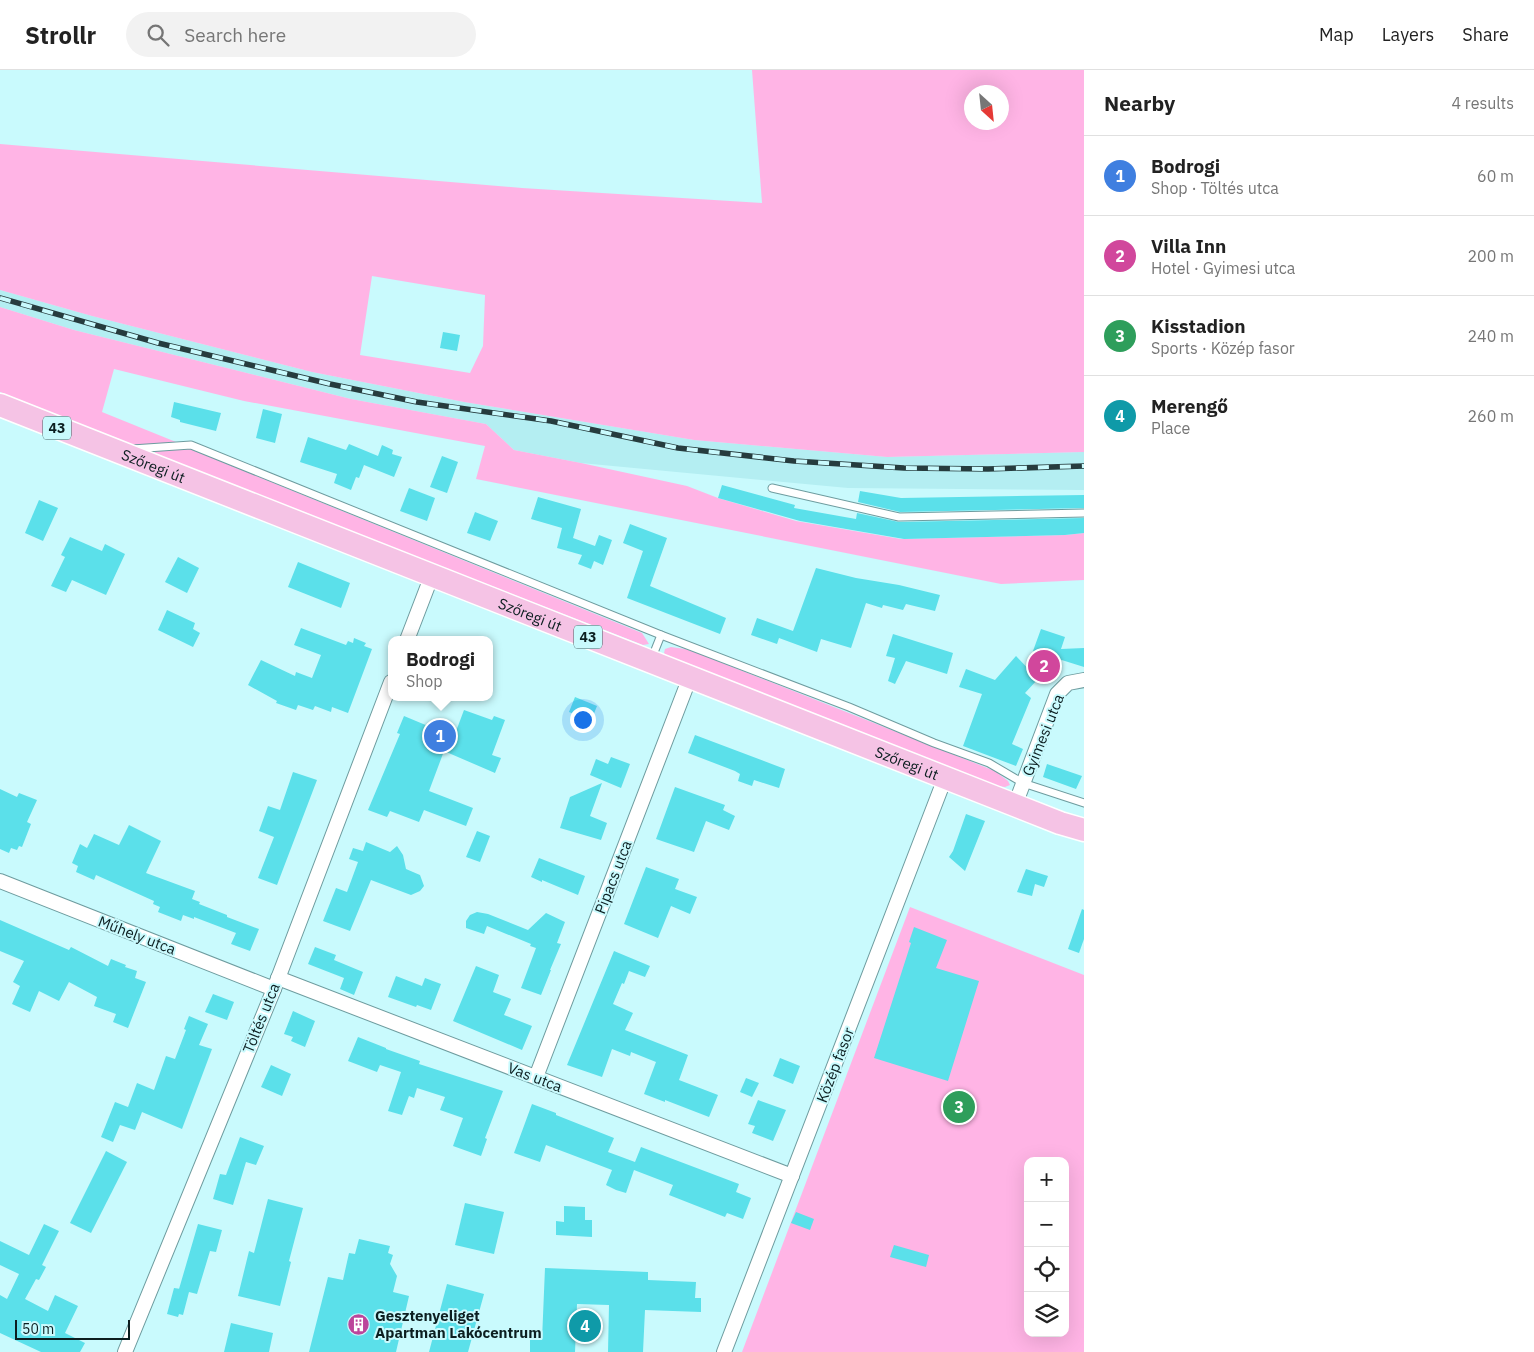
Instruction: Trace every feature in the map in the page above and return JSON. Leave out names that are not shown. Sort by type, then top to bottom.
[{"type":"main road","name":"Szőregi út","points":[[0,405],[945,778],[1060,823],[1084,830]]},
{"type":"main road","name":"Szőregi út","points":[[1060,823],[1084,838]]},
{"type":"street","points":[[409,636],[432,575]]},
{"type":"street","name":"Pipacs utca","points":[[536,1077],[690,677]]},
{"type":"street","name":"Gyimesi utca","points":[[1016,805],[1057,694],[1068,683],[1084,680]]},
{"type":"street","name":"Töltés utca","points":[[125,1352],[276,984],[388,690]]},
{"type":"street","name":"Közép fasor","points":[[724,1352],[945,778]]},
{"type":"street","name":"Műhely utca","points":[[0,881],[276,984]]},
{"type":"street","name":"Vas utca","points":[[276,984],[536,1077],[792,1176]]},
{"type":"lane","points":[[115,451],[191,445],[661,635],[849,707],[934,743],[990,763],[1023,783],[1084,803]]},
{"type":"lane","points":[[772,488],[899,517],[1084,513]]},
{"type":"lane","points":[[650,661],[661,635]]},
{"type":"shaded area","points":[[752,70],[1084,70],[1084,452],[887,457],[694,440],[464,402],[312,372],[92,316],[0,290],[0,144],[522,188],[762,203]],"holes":[[[372,276],[485,295],[483,346],[470,373],[360,355]]]},
{"type":"shaded area","points":[[0,290],[92,316],[312,372],[464,402],[694,440],[887,457],[1084,452],[1084,490],[848,488],[581,463],[514,450],[486,424],[351,399],[74,330],[0,307]]},
{"type":"shaded area","points":[[0,307],[74,330],[351,399],[486,424],[514,450],[687,486],[718,498],[796,521],[901,539],[1084,533],[1084,580],[1001,584],[476,479],[485,446],[244,401],[114,369],[102,412],[176,442],[135,446],[0,392]]},
{"type":"shaded area","points":[[190,449],[642,633],[649,644],[643,645],[155,455],[155,451]]},
{"type":"shaded area","points":[[671,647],[700,654],[995,771],[1008,781],[1010,785],[1005,787],[997,786],[668,658],[664,653],[665,649]]},
{"type":"shaded area","points":[[910,907],[1084,975],[1084,1352],[742,1352]]},
{"type":"building","points":[[443,332],[460,335],[457,351],[440,348]]},
{"type":"building","points":[[174,402],[221,413],[216,431],[180,422],[180,420],[171,417]]},
{"type":"building","points":[[263,409],[282,414],[275,443],[256,438]]},
{"type":"building","points":[[308,437],[346,450],[349,444],[378,456],[382,445],[393,450],[392,454],[402,457],[394,477],[364,465],[359,478],[356,477],[351,490],[334,483],[337,474],[300,462]]},
{"type":"building","points":[[442,456],[458,462],[447,493],[430,487]]},
{"type":"building","points":[[722,485],[795,505],[794,508],[856,519],[857,513],[899,522],[1084,518],[1084,533],[904,539],[800,521],[718,498]]},
{"type":"building","points":[[409,488],[435,498],[427,521],[400,511]]},
{"type":"building","points":[[860,491],[901,498],[1084,495],[1084,508],[900,512],[858,502]]},
{"type":"building","points":[[538,497],[581,509],[573,538],[595,546],[599,535],[612,540],[603,565],[594,561],[591,569],[578,564],[582,555],[557,548],[562,528],[531,519]]},
{"type":"building","points":[[39,500],[58,508],[43,541],[25,533]]},
{"type":"building","points":[[475,512],[498,521],[490,541],[467,533]]},
{"type":"building","points":[[630,524],[667,538],[650,586],[726,618],[720,634],[627,598],[643,551],[623,543]]},
{"type":"building","points":[[70,537],[102,551],[105,544],[125,554],[106,595],[72,580],[66,592],[51,586],[65,557],[61,555]]},
{"type":"building","points":[[178,557],[199,568],[187,593],[165,582]]},
{"type":"building","points":[[298,562],[350,583],[341,608],[288,587]]},
{"type":"building","points":[[816,568],[940,595],[935,611],[906,604],[903,610],[883,605],[882,608],[866,603],[851,648],[821,639],[817,652],[779,638],[777,644],[751,635],[757,618],[793,631]]},
{"type":"building","points":[[167,610],[195,623],[193,629],[200,633],[193,647],[158,630]]},
{"type":"building","points":[[301,628],[346,645],[348,641],[353,643],[354,638],[366,643],[364,646],[372,649],[348,713],[332,707],[331,712],[315,706],[313,710],[298,705],[296,710],[276,703],[277,701],[248,685],[261,660],[295,676],[296,672],[312,678],[321,655],[294,645]]},
{"type":"building","points":[[1041,629],[1065,637],[1061,649],[1084,648],[1084,667],[1033,651]]},
{"type":"building","points":[[893,634],[953,653],[947,674],[906,661],[895,684],[888,681],[895,658],[886,656]]},
{"type":"building","points":[[1016,656],[1038,679],[1025,693],[1031,698],[1012,744],[1023,749],[1016,766],[963,746],[982,694],[959,687],[966,669],[995,680]]},
{"type":"building","points":[[575,697],[597,706],[591,721],[569,712]]},
{"type":"building","points":[[464,710],[492,720],[494,716],[505,720],[492,755],[501,758],[495,773],[444,751],[429,791],[473,808],[466,826],[424,810],[419,822],[390,811],[387,817],[368,810],[400,734],[397,733],[404,716],[455,734]]},
{"type":"building","points":[[695,735],[785,769],[779,788],[754,780],[752,786],[738,781],[740,774],[735,771],[688,753]]},
{"type":"building","points":[[611,757],[630,764],[621,788],[590,775],[596,759],[608,764]]},
{"type":"building","points":[[1047,764],[1082,776],[1076,789],[1043,777]]},
{"type":"building","points":[[293,772],[317,780],[277,885],[258,878],[274,837],[259,831],[268,806],[280,810]]},
{"type":"building","points":[[602,783],[590,816],[607,823],[601,840],[560,828],[570,797]]},
{"type":"building","points":[[675,787],[725,805],[723,810],[735,816],[729,830],[706,821],[694,852],[656,839]]},
{"type":"building","points":[[0,789],[17,797],[19,793],[37,800],[27,822],[31,824],[22,847],[19,846],[17,850],[11,848],[9,853],[0,849]]},
{"type":"building","points":[[966,814],[985,821],[965,871],[949,857],[953,851]]},
{"type":"building","points":[[129,825],[161,841],[146,873],[195,891],[192,899],[200,902],[199,904],[259,929],[250,951],[231,944],[236,933],[194,917],[194,919],[183,915],[181,921],[158,912],[160,907],[153,904],[154,901],[96,875],[94,880],[76,872],[78,866],[72,863],[80,844],[87,848],[94,834],[119,845]]},
{"type":"building","points":[[477,831],[490,836],[480,862],[466,857]]},
{"type":"building","points":[[366,842],[390,852],[397,846],[403,855],[406,869],[420,875],[424,886],[420,891],[411,895],[371,880],[350,931],[323,921],[336,888],[347,892],[358,862],[349,859],[353,848],[363,851]]},
{"type":"building","points":[[539,858],[585,876],[578,895],[531,877]]},
{"type":"building","points":[[646,867],[679,879],[675,889],[697,897],[690,914],[671,906],[658,938],[624,924]]},
{"type":"building","points":[[1026,869],[1048,876],[1044,887],[1035,884],[1032,896],[1017,892]]},
{"type":"building","points":[[1082,909],[1084,910],[1084,939],[1079,953],[1068,949]]},
{"type":"building","points":[[477,912],[488,914],[528,930],[546,913],[565,922],[557,943],[561,944],[541,995],[521,988],[536,948],[530,946],[531,944],[487,926],[484,934],[466,928],[466,921],[470,915]]},
{"type":"building","points":[[0,920],[69,950],[71,947],[108,966],[111,959],[137,971],[135,978],[146,982],[128,1028],[113,1022],[116,1014],[94,1006],[97,997],[69,982],[59,1001],[39,991],[30,1012],[12,1004],[20,986],[13,982],[24,961],[0,951]]},
{"type":"building","points":[[914,927],[947,940],[936,968],[979,981],[948,1081],[874,1058],[911,943],[909,942]]},
{"type":"building","points":[[315,947],[336,955],[334,960],[363,972],[354,995],[340,989],[344,978],[308,964]]},
{"type":"building","points":[[614,951],[650,966],[645,977],[629,971],[613,1004],[633,1013],[625,1030],[688,1055],[679,1080],[718,1095],[709,1117],[644,1094],[656,1062],[631,1052],[630,1056],[612,1049],[602,1077],[567,1065]]},
{"type":"building","points":[[476,966],[499,975],[493,992],[511,999],[504,1015],[532,1026],[522,1050],[453,1021]]},
{"type":"building","points":[[396,976],[422,986],[425,978],[441,984],[431,1010],[388,997]]},
{"type":"building","points":[[213,994],[234,1002],[227,1020],[205,1012]]},
{"type":"building","points":[[293,1011],[315,1021],[305,1047],[291,1041],[293,1037],[284,1034]]},
{"type":"building","points":[[189,1016],[208,1024],[199,1045],[212,1049],[182,1129],[142,1112],[135,1130],[120,1125],[113,1142],[101,1137],[115,1102],[128,1107],[137,1083],[154,1090],[166,1056],[175,1059]]},
{"type":"building","points":[[358,1037],[420,1061],[419,1064],[503,1091],[485,1138],[487,1139],[481,1156],[453,1146],[463,1118],[440,1110],[445,1097],[417,1088],[414,1098],[409,1096],[402,1115],[388,1111],[401,1072],[380,1065],[377,1072],[348,1061]]},
{"type":"building","points":[[780,1058],[800,1066],[793,1084],[773,1076]]},
{"type":"building","points":[[271,1065],[291,1074],[282,1096],[261,1087]]},
{"type":"building","points":[[746,1078],[759,1083],[752,1097],[740,1092]]},
{"type":"building","points":[[758,1100],[786,1110],[773,1141],[752,1133],[755,1126],[748,1124]]},
{"type":"building","points":[[532,1104],[614,1138],[608,1152],[635,1162],[641,1147],[739,1184],[736,1192],[751,1198],[743,1219],[727,1213],[725,1217],[669,1195],[673,1185],[634,1170],[626,1193],[606,1185],[612,1170],[546,1145],[540,1162],[514,1153]]},
{"type":"building","points":[[240,1137],[264,1146],[256,1165],[246,1162],[233,1205],[213,1199],[220,1174],[226,1175]]},
{"type":"building","points":[[106,1151],[127,1162],[91,1233],[70,1223]]},
{"type":"building","points":[[268,1199],[303,1208],[289,1261],[291,1262],[280,1306],[238,1296],[249,1251],[254,1253]]},
{"type":"building","points":[[465,1203],[504,1212],[494,1254],[455,1245]]},
{"type":"building","points":[[564,1206],[585,1207],[585,1220],[592,1220],[592,1237],[556,1235],[556,1221],[564,1222]]},
{"type":"building","points":[[796,1212],[814,1219],[810,1230],[791,1223]]},
{"type":"building","points":[[44,1224],[59,1231],[42,1265],[46,1267],[39,1280],[36,1279],[25,1299],[48,1311],[55,1295],[78,1306],[65,1333],[85,1343],[80,1352],[41,1352],[0,1333],[0,1295],[7,1299],[19,1274],[0,1265],[0,1241],[29,1255]]},
{"type":"building","points":[[198,1224],[222,1230],[216,1252],[210,1251],[197,1294],[189,1292],[183,1315],[179,1314],[178,1317],[167,1314],[174,1288],[179,1289]]},
{"type":"building","name":"Gesztenyeliget Apartman Lakócentrum","points":[[359,1239],[390,1246],[388,1253],[393,1255],[390,1264],[397,1276],[393,1292],[409,1296],[396,1352],[309,1352],[328,1277],[343,1280],[349,1253],[355,1254]]},
{"type":"building","points":[[894,1245],[929,1255],[926,1267],[890,1257]]},
{"type":"building","points":[[545,1268],[648,1272],[648,1280],[696,1282],[695,1298],[701,1298],[701,1312],[645,1310],[643,1352],[608,1352],[609,1305],[577,1304],[575,1352],[530,1352],[530,1339],[542,1340]]},
{"type":"building","points":[[447,1284],[484,1294],[468,1352],[429,1352]]},
{"type":"building","points":[[231,1323],[273,1333],[269,1352],[224,1352]]},
{"type":"railway","points":[[0,298],[158,343],[330,384],[417,402],[551,421],[678,448],[794,461],[904,468],[988,469],[1084,466]]},
{"type":"place","name":"Villa Inn","points":[[1044,666]]},
{"type":"place","name":"Bodrogi","points":[[440,736]]},
{"type":"place","name":"Kisstadion","points":[[959,1107]]},
{"type":"place","name":"Gesztenyeliget Apartman Lakócentrum","points":[[359,1324]]},
{"type":"place","name":"Merengő","points":[[585,1326]]}]
